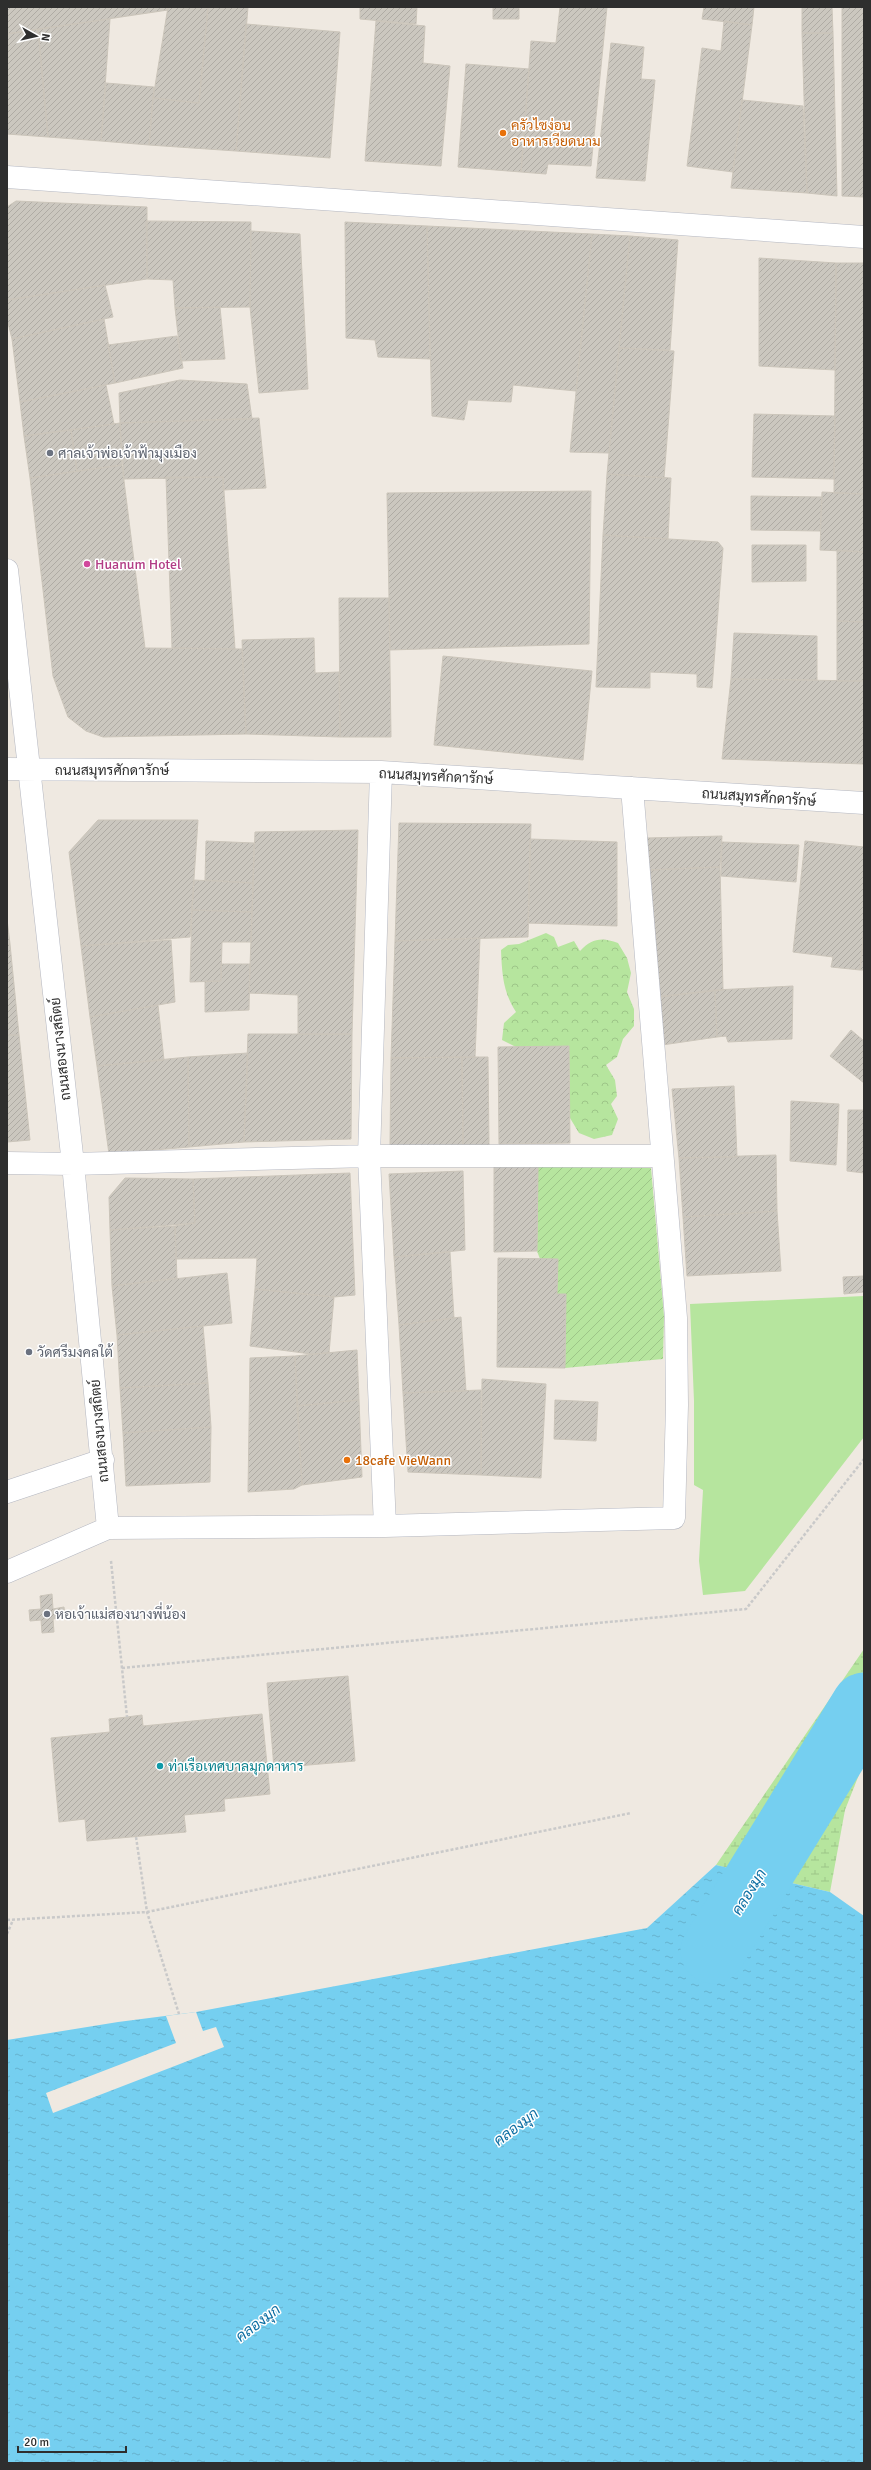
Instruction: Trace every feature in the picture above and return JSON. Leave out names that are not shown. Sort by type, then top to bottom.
[{"type":"street","points":[[7,177],[864,237]]},
{"type":"street","name":"ถนนสองนางสถิตย์","points":[[7,570],[18,769],[73,1164],[103,1460],[108,1528]]},
{"type":"street","name":"ถนนสมุทรศักดารักษ์","points":[[18,769],[381,772],[864,803]]},
{"type":"street","points":[[381,772],[369,1156],[386,1526]]},
{"type":"street","points":[[7,1572],[108,1528],[386,1526],[674,1518],[678,1405],[676,1318],[632,788]]},
{"type":"street","points":[[7,1163],[73,1164],[369,1156],[662,1156]]},
{"type":"street","points":[[7,1492],[103,1460]]},
{"type":"path","points":[[122,1668],[746,1609],[864,1458]]},
{"type":"path","points":[[108,1528],[126,1717]]},
{"type":"path","points":[[7,1920],[147,1912],[631,1813]]},
{"type":"path","points":[[136,1837],[147,1912],[179,2014]]},
{"type":"path","points":[[7,1934],[13,1920]]},
{"type":"green space","points":[[546,933],[554,937],[558,947],[574,941],[580,951],[593,941],[602,939],[612,941],[618,943],[627,958],[631,973],[627,992],[634,1009],[634,1026],[623,1039],[617,1057],[606,1065],[615,1080],[617,1096],[611,1104],[618,1119],[612,1135],[594,1139],[579,1133],[570,1118],[569,1047],[516,1047],[502,1040],[504,1023],[516,1012],[508,997],[504,982],[501,950],[508,945],[519,944]]},
{"type":"green space","points":[[538,1167],[651,1168],[664,1316],[663,1359],[565,1368],[566,1294],[557,1294],[557,1259],[540,1259],[537,1251]]},
{"type":"green space","points":[[864,1296],[864,1437],[745,1591],[703,1595],[699,1561],[703,1490],[694,1485],[694,1401],[690,1304]]},
{"type":"green space","points":[[864,1649],[864,1762],[845,1810],[830,1892],[716,1865]]},
{"type":"water","points":[[716,1865],[830,1892],[864,1916],[864,2463],[7,2463],[7,2040],[118,2022],[196,2012],[647,1928]]},
{"type":"pier","points":[[196,2012],[203,2031],[216,2027],[224,2047],[53,2113],[46,2093],[176,2043],[166,2016]]},
{"type":"building","points":[[7,7],[168,7],[168,10],[7,34]]},
{"type":"building","points":[[168,7],[208,7],[199,103],[153,98]]},
{"type":"building","points":[[208,7],[248,7],[236,151],[149,145],[153,98],[199,103]]},
{"type":"building","points":[[360,7],[417,7],[416,24],[360,19]]},
{"type":"building","points":[[493,7],[519,7],[519,19],[493,19]]},
{"type":"building","points":[[560,7],[607,7],[591,166],[548,164],[546,174],[521,172],[531,41],[556,43]]},
{"type":"building","points":[[704,7],[754,7],[752,25],[702,19]]},
{"type":"building","points":[[802,7],[832,7],[833,33],[802,33]]},
{"type":"building","points":[[842,7],[864,7],[864,197],[842,196]]},
{"type":"building","points":[[110,19],[101,141],[48,137],[38,29]]},
{"type":"building","points":[[376,21],[425,26],[423,63],[450,66],[441,166],[365,161]]},
{"type":"building","points":[[724,21],[752,25],[733,172],[687,166],[702,48],[721,51]]},
{"type":"building","points":[[246,24],[340,32],[330,158],[236,151]]},
{"type":"building","points":[[38,29],[48,137],[7,134],[7,34]]},
{"type":"building","points":[[802,33],[833,33],[837,196],[807,193]]},
{"type":"building","points":[[611,43],[644,47],[641,79],[655,80],[645,181],[596,178]]},
{"type":"building","points":[[466,64],[529,69],[521,172],[458,167]]},
{"type":"building","points":[[106,83],[154,87],[149,145],[101,141]]},
{"type":"building","points":[[742,100],[803,106],[807,193],[731,188]]},
{"type":"building","points":[[16,201],[147,207],[147,279],[7,300],[7,207]]},
{"type":"building","points":[[146,221],[251,222],[250,307],[175,308],[173,280],[147,279]]},
{"type":"building","points":[[345,222],[427,226],[430,359],[378,357],[375,340],[346,338]]},
{"type":"building","points":[[427,226],[592,234],[576,391],[513,385],[511,402],[468,400],[464,420],[432,416]]},
{"type":"building","points":[[251,231],[300,234],[308,389],[259,393],[250,307]]},
{"type":"building","points":[[592,234],[630,236],[609,453],[570,452]]},
{"type":"building","points":[[630,236],[678,240],[670,350],[619,348]]},
{"type":"building","points":[[759,258],[836,263],[835,370],[759,366]]},
{"type":"building","points":[[836,263],[864,263],[864,494],[834,493]]},
{"type":"building","points":[[105,285],[113,317],[12,339],[7,319],[7,300]]},
{"type":"building","points":[[220,307],[225,359],[181,361],[175,308]]},
{"type":"building","points":[[104,319],[115,383],[20,402],[12,339]]},
{"type":"building","points":[[177,336],[183,368],[115,383],[108,345]]},
{"type":"building","points":[[619,348],[674,351],[664,478],[607,474]]},
{"type":"building","points":[[180,380],[247,384],[252,419],[120,423],[119,393]]},
{"type":"building","points":[[106,385],[114,424],[24,436],[20,402]]},
{"type":"building","points":[[754,414],[835,416],[834,479],[752,477]]},
{"type":"building","points":[[259,418],[266,488],[223,490],[223,477],[124,479],[120,423]]},
{"type":"building","points":[[120,423],[122,465],[77,471],[71,430]]},
{"type":"building","name":"ศาลเจ้าพ่อเจ้าฟ้ามุงเมือง","points":[[71,430],[77,471],[30,478],[24,436]]},
{"type":"building","name":"Huanum Hotel","points":[[122,465],[145,648],[242,649],[246,734],[103,737],[86,731],[68,717],[53,676],[30,478]]},
{"type":"building","points":[[607,474],[671,478],[668,539],[603,535]]},
{"type":"building","points":[[166,477],[223,477],[235,649],[172,648]]},
{"type":"building","points":[[591,491],[589,644],[390,650],[387,493]]},
{"type":"building","points":[[822,492],[864,494],[864,552],[820,550]]},
{"type":"building","points":[[751,496],[822,497],[820,531],[751,530]]},
{"type":"building","points":[[603,535],[718,542],[723,548],[712,688],[697,687],[697,674],[650,672],[650,688],[596,687]]},
{"type":"building","points":[[752,545],[806,545],[806,581],[752,582]]},
{"type":"building","points":[[837,550],[864,552],[864,622],[837,621]]},
{"type":"building","points":[[339,598],[389,598],[391,737],[340,737]]},
{"type":"building","points":[[837,621],[864,622],[864,681],[837,681]]},
{"type":"building","points":[[734,633],[817,636],[817,680],[731,679]]},
{"type":"building","points":[[314,638],[315,673],[339,672],[340,737],[246,734],[242,640]]},
{"type":"building","points":[[443,656],[592,671],[583,760],[434,745]]},
{"type":"building","points":[[731,679],[864,681],[864,764],[722,759]]},
{"type":"building","points":[[98,820],[198,820],[190,937],[81,946],[69,852]]},
{"type":"building","points":[[399,823],[531,824],[528,937],[395,941]]},
{"type":"building","points":[[358,830],[352,1034],[298,1034],[298,995],[249,993],[255,832]]},
{"type":"building","points":[[722,836],[720,867],[648,870],[647,838]]},
{"type":"building","points":[[530,839],[617,842],[617,926],[528,923]]},
{"type":"building","points":[[206,841],[254,843],[253,883],[205,880]]},
{"type":"building","points":[[805,841],[864,847],[864,929],[860,970],[831,967],[833,957],[793,952]]},
{"type":"building","points":[[722,842],[799,845],[796,882],[721,876]]},
{"type":"building","points":[[720,867],[723,990],[657,997],[648,870]]},
{"type":"building","points":[[194,880],[253,883],[252,912],[192,910]]},
{"type":"building","points":[[192,910],[252,912],[251,942],[222,942],[221,981],[190,982]]},
{"type":"building","points":[[7,919],[10,944],[7,945]]},
{"type":"building","points":[[864,929],[864,970],[860,970]]},
{"type":"building","points":[[480,938],[475,1057],[391,1058],[395,941]]},
{"type":"building","points":[[171,940],[175,1002],[90,1017],[81,946]]},
{"type":"building","points":[[10,944],[19,1035],[7,1035],[7,945]]},
{"type":"building","points":[[221,964],[250,964],[249,1010],[205,1012],[205,981],[221,981]]},
{"type":"building","points":[[793,986],[792,1039],[728,1042],[726,1036],[717,1037],[715,990]]},
{"type":"building","points":[[715,990],[717,1037],[662,1045],[657,997]]},
{"type":"building","points":[[158,1005],[164,1060],[97,1066],[90,1017]]},
{"type":"building","points":[[851,1030],[864,1041],[864,1083],[830,1056]]},
{"type":"building","points":[[248,1034],[352,1034],[351,1139],[244,1142]]},
{"type":"building","points":[[7,1035],[19,1035],[30,1140],[7,1142]]},
{"type":"building","points":[[569,1046],[570,1143],[499,1144],[498,1047]]},
{"type":"building","points":[[248,1053],[244,1142],[189,1147],[188,1057]]},
{"type":"building","points":[[188,1057],[189,1147],[109,1154],[97,1066]]},
{"type":"building","points":[[462,1057],[463,1145],[390,1146],[391,1058]]},
{"type":"building","points":[[462,1057],[488,1057],[489,1145],[463,1145]]},
{"type":"building","points":[[734,1086],[737,1157],[679,1158],[672,1089]]},
{"type":"building","points":[[791,1101],[839,1104],[836,1165],[790,1161]]},
{"type":"building","points":[[848,1110],[864,1110],[864,1173],[847,1171]]},
{"type":"building","points":[[776,1155],[777,1211],[683,1217],[679,1158]]},
{"type":"building","points":[[494,1167],[538,1167],[537,1251],[494,1252]]},
{"type":"building","points":[[463,1171],[465,1250],[394,1257],[389,1174]]},
{"type":"building","points":[[350,1173],[355,1295],[334,1297],[255,1289],[257,1258],[176,1259],[175,1226],[195,1223],[193,1179]]},
{"type":"building","points":[[125,1178],[193,1179],[195,1223],[110,1230],[109,1197]]},
{"type":"building","points":[[777,1211],[781,1271],[687,1276],[683,1217]]},
{"type":"building","points":[[175,1226],[177,1278],[112,1286],[110,1230]]},
{"type":"building","points":[[450,1252],[454,1318],[399,1325],[394,1257]]},
{"type":"building","points":[[498,1258],[558,1259],[557,1294],[566,1294],[565,1368],[497,1367]]},
{"type":"building","points":[[227,1273],[232,1323],[117,1335],[112,1286]]},
{"type":"building","points":[[864,1276],[864,1292],[844,1294],[843,1277]]},
{"type":"building","points":[[255,1289],[334,1297],[329,1353],[311,1354],[250,1346]]},
{"type":"building","points":[[461,1317],[466,1391],[403,1393],[399,1325]]},
{"type":"building","points":[[203,1326],[208,1383],[120,1388],[117,1335]]},
{"type":"building","points":[[357,1350],[359,1400],[297,1406],[295,1356]]},
{"type":"building","points":[[295,1356],[302,1485],[294,1489],[248,1492],[250,1358]]},
{"type":"building","points":[[482,1379],[546,1384],[541,1478],[481,1475]]},
{"type":"building","points":[[208,1383],[211,1427],[123,1433],[120,1388]]},
{"type":"building","points":[[481,1390],[481,1475],[408,1472],[403,1393]]},
{"type":"building","points":[[359,1400],[362,1477],[302,1485],[297,1406]]},
{"type":"building","points":[[555,1400],[598,1402],[596,1441],[554,1439]]},
{"type":"building","points":[[211,1427],[210,1482],[126,1486],[123,1433]]},
{"type":"building","name":"หอเจ้าแม่สองนางพี่น้อง","points":[[52,1594],[53,1609],[64,1607],[65,1617],[53,1619],[54,1632],[42,1633],[41,1620],[30,1621],[29,1610],[41,1609],[40,1596]]},
{"type":"building","points":[[348,1676],[355,1761],[274,1768],[267,1683]]},
{"type":"building","name":"ท่าเรือเทศบาลมุกดาหาร","points":[[262,1714],[270,1794],[224,1799],[225,1811],[184,1815],[186,1832],[87,1841],[85,1819],[59,1822],[51,1738],[110,1732],[109,1719],[142,1715],[143,1726]]},
{"type":"waterway","name":"คลองมุก","points":[[713,1951],[864,1705]]},
{"type":"place","name":"ครัวไซง่อน อาหารเวียดนาม","points":[[503,133]]},
{"type":"place","name":"ศาลเจ้าพ่อเจ้าฟ้ามุงเมือง","points":[[50,453]]},
{"type":"place","name":"Huanum Hotel","points":[[87,564]]},
{"type":"place","name":"วัดศรีมงคลใต้","points":[[29,1352]]},
{"type":"place","name":"18cafe VieWann","points":[[347,1460]]},
{"type":"place","name":"หอเจ้าแม่สองนางพี่น้อง","points":[[47,1614]]},
{"type":"place","name":"ท่าเรือเทศบาลมุกดาหาร","points":[[160,1766]]}]
